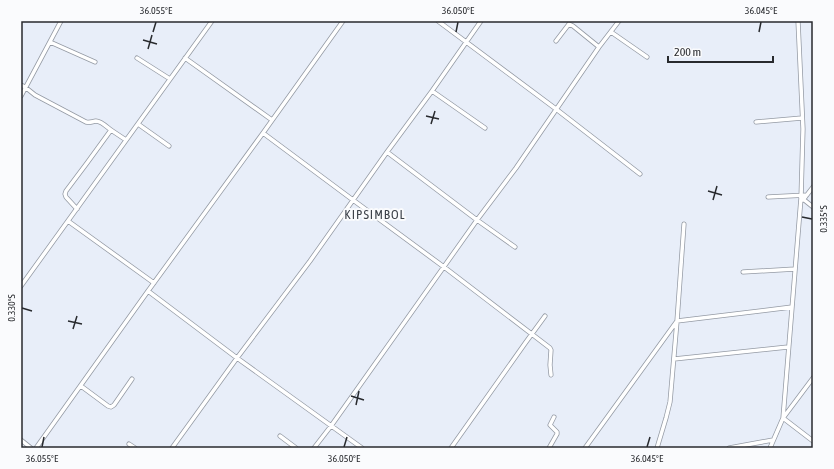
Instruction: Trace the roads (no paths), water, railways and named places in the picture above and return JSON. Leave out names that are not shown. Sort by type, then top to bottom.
[{"type":"street","points":[[21,96],[61,21]]},
{"type":"street","points":[[21,286],[212,21]]},
{"type":"street","points":[[36,448],[148,290],[343,21]]},
{"type":"street","points":[[438,21],[640,174]]},
{"type":"street","points":[[172,448],[310,261],[352,200],[432,92],[481,21]]},
{"type":"street","points":[[314,448],[477,220],[516,168],[599,47],[619,21]]},
{"type":"street","points":[[783,418],[802,198],[802,118],[798,21]]},
{"type":"street","points":[[556,41],[569,24],[599,47]]},
{"type":"street","points":[[611,32],[647,57]]},
{"type":"street","points":[[50,42],[95,62]]},
{"type":"street","points":[[137,58],[170,79]]},
{"type":"street","points":[[185,58],[272,120]]},
{"type":"street","points":[[21,85],[34,95],[86,122],[99,122],[126,140]]},
{"type":"street","points":[[432,92],[485,128]]},
{"type":"street","points":[[756,122],[802,118]]},
{"type":"street","points":[[138,124],[169,146]]},
{"type":"street","points":[[77,209],[66,197],[66,191],[111,130]]},
{"type":"street","points":[[263,133],[444,267],[550,348],[551,375]]},
{"type":"street","points":[[387,152],[515,247]]},
{"type":"street","points":[[768,197],[802,198],[807,195],[813,187]]},
{"type":"street","points":[[802,198],[813,207]]},
{"type":"street","points":[[68,221],[154,283]]},
{"type":"street","points":[[657,448],[670,402],[684,224]]},
{"type":"street","points":[[743,272],[795,269]]},
{"type":"street","points":[[148,290],[237,358],[362,448]]},
{"type":"street","points":[[585,448],[677,321],[792,307]]},
{"type":"street","points":[[451,448],[545,316]]},
{"type":"street","points":[[674,359],[788,347]]},
{"type":"street","points":[[770,448],[783,418],[813,378]]},
{"type":"street","points":[[80,386],[111,407],[132,379]]},
{"type":"street","points":[[549,448],[557,434],[557,432],[550,425],[554,417]]},
{"type":"street","points":[[783,418],[813,441]]},
{"type":"street","points":[[280,436],[296,448]]},
{"type":"street","points":[[21,440],[32,448]]},
{"type":"street","points":[[729,448],[773,440]]},
{"type":"street","points":[[129,444],[135,448]]},
{"type":"district","name":"KIPSIMBOL","points":[[375,214]]}]
